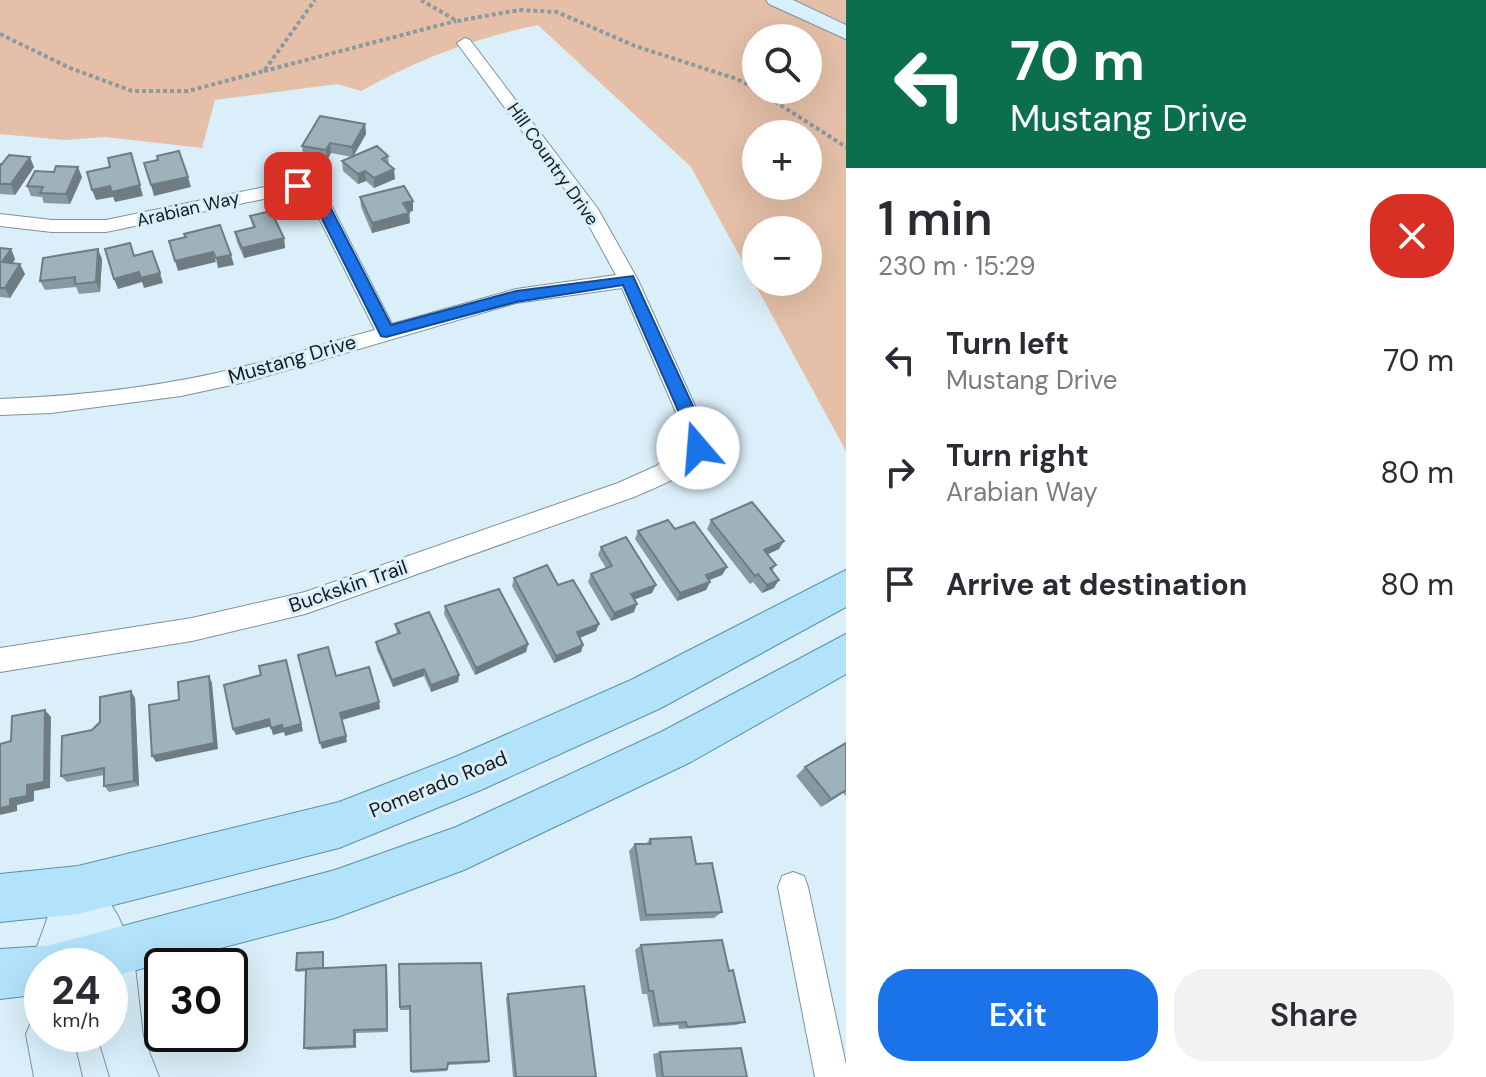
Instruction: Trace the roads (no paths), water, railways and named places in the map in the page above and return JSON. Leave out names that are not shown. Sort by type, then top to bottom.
[{"type":"main road","name":"Pomerado Road","points":[[0,898],[78,890],[339,825],[437,786],[646,694],[846,587]]},
{"type":"main road","points":[[128,949],[335,894],[464,847],[676,747],[846,653]]},
{"type":"main road","points":[[0,974],[24,971]]},
{"type":"street","points":[[776,0],[846,33]]},
{"type":"street","name":"Hill Country Drive","points":[[465,43],[589,209],[628,280],[689,417],[698,448],[682,463]]},
{"type":"street","name":"Arabian Way","points":[[0,220],[52,226],[106,226],[298,186],[310,190],[319,199],[386,332]]},
{"type":"street","name":"Mustang Drive","points":[[0,407],[51,405],[181,388],[250,373],[516,296],[628,280]]},
{"type":"street","name":"Buckskin Trail","points":[[0,660],[215,625],[306,603],[587,501],[652,481],[682,463]]},
{"type":"street","points":[[793,887],[832,1077]]},
{"type":"street","points":[[78,890],[110,948]]},
{"type":"street","points":[[58,948],[78,890]]},
{"type":"street","points":[[53,1052],[58,1077]]},
{"type":"street","points":[[124,1052],[126,1066],[135,1077]]}]
